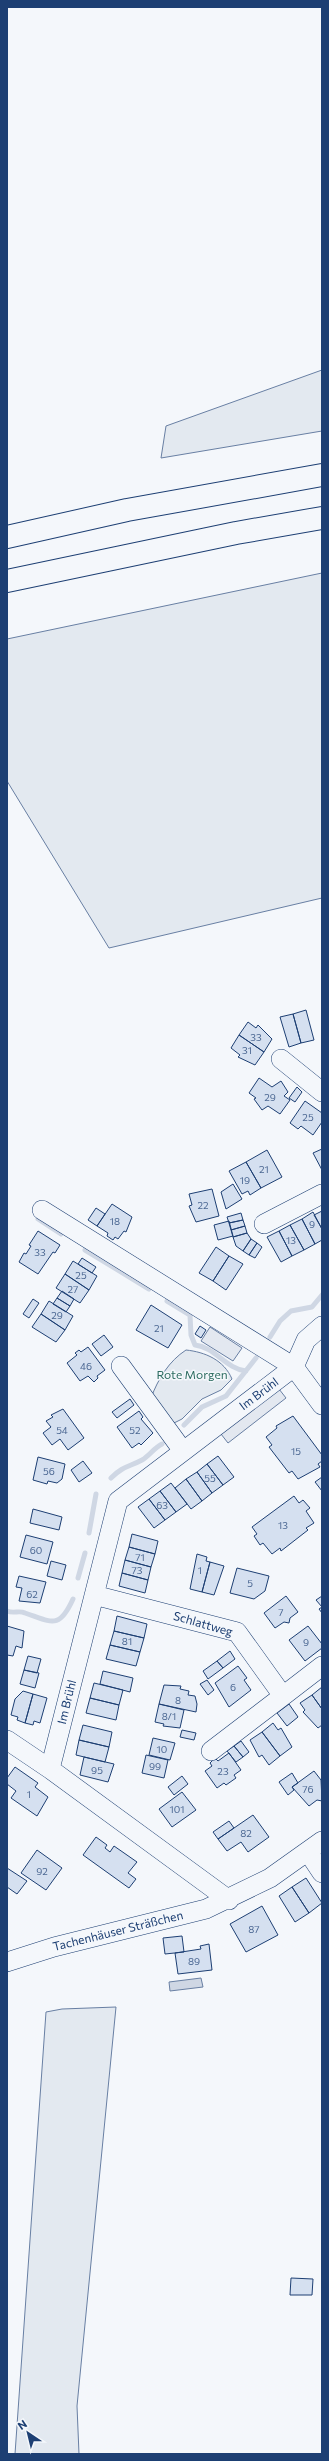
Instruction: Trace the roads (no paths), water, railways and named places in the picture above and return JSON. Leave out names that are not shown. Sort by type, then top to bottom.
[{"type":"highway","points":[[7,537],[127,510],[322,475]]},
{"type":"highway","points":[[7,581],[236,533],[322,518]]},
{"type":"street","points":[[281,1059],[322,1092]]},
{"type":"street","points":[[264,1224],[322,1194]]},
{"type":"street","points":[[42,1210],[294,1367],[322,1405]]},
{"type":"street","name":"Im Brühl","points":[[50,1769],[118,1502],[294,1367],[306,1340],[322,1326]]},
{"type":"street","points":[[121,1366],[183,1451]]},
{"type":"street","name":"Schlattweg","points":[[94,1595],[237,1632],[283,1696]]},
{"type":"street","points":[[211,1751],[322,1666]]},
{"type":"street","points":[[7,1740],[126,1822],[228,1900]]},
{"type":"street","points":[[315,1847],[322,1873]]},
{"type":"street","name":"Tachenhäuser Sträßchen","points":[[7,1962],[54,1947],[206,1909],[228,1900],[270,1878],[315,1847]]},
{"type":"waterway","points":[[38,1219],[61,1234]]},
{"type":"waterway","points":[[85,1250],[149,1289]]},
{"type":"waterway","points":[[270,1337],[280,1321],[291,1311],[312,1307],[322,1295]]},
{"type":"waterway","points":[[167,1301],[190,1315],[191,1335],[195,1345],[209,1350],[232,1366],[246,1371]]},
{"type":"waterway","points":[[184,1425],[202,1407],[226,1396],[256,1358]]},
{"type":"waterway","points":[[111,1478],[123,1469],[145,1458],[162,1444]]},
{"type":"waterway","points":[[89,1533],[96,1494]]},
{"type":"waterway","points":[[78,1578],[85,1553]]},
{"type":"waterway","points":[[7,1611],[23,1612],[48,1621],[54,1621],[63,1616],[73,1599]]},
{"type":"park label","name":"Rote Morgen","points":[[192,1375]]}]
